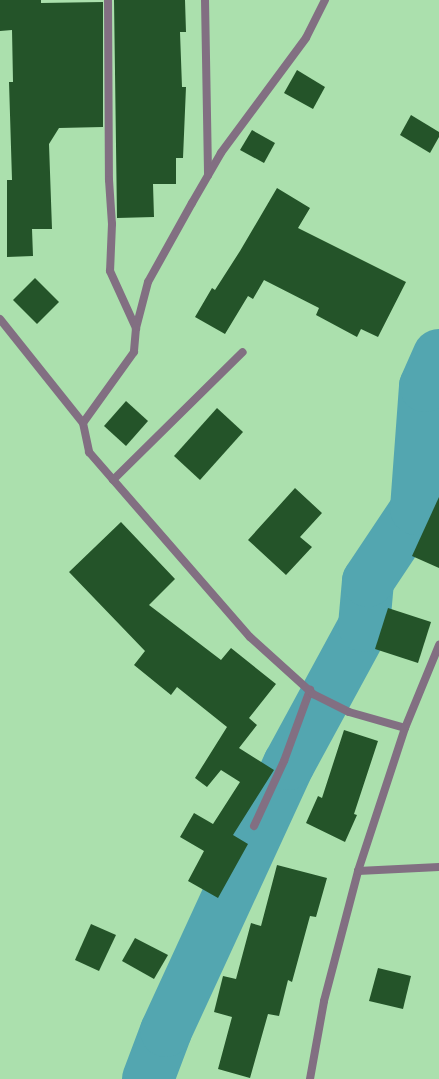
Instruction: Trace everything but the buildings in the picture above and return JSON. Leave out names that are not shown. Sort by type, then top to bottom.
[{"type":"street","points":[[108,0],[109,180],[112,224],[110,271],[136,328]]},
{"type":"street","points":[[205,0],[208,176]]},
{"type":"street","points":[[83,422],[134,352],[136,328],[148,282],[221,153],[306,38],[325,0]]},
{"type":"street","points":[[0,319],[83,422],[89,452],[250,636],[312,692],[349,712],[405,728]]},
{"type":"street","points":[[113,480],[243,352]]},
{"type":"street","points":[[310,1079],[324,1001],[358,871],[405,728],[439,645]]},
{"type":"street","points":[[254,826],[284,761],[312,692]]},
{"type":"street","points":[[358,871],[439,867]]},
{"type":"waterway","points":[[148,1079],[166,1031],[289,764],[364,626],[368,581],[416,509],[425,386],[439,355]]}]
